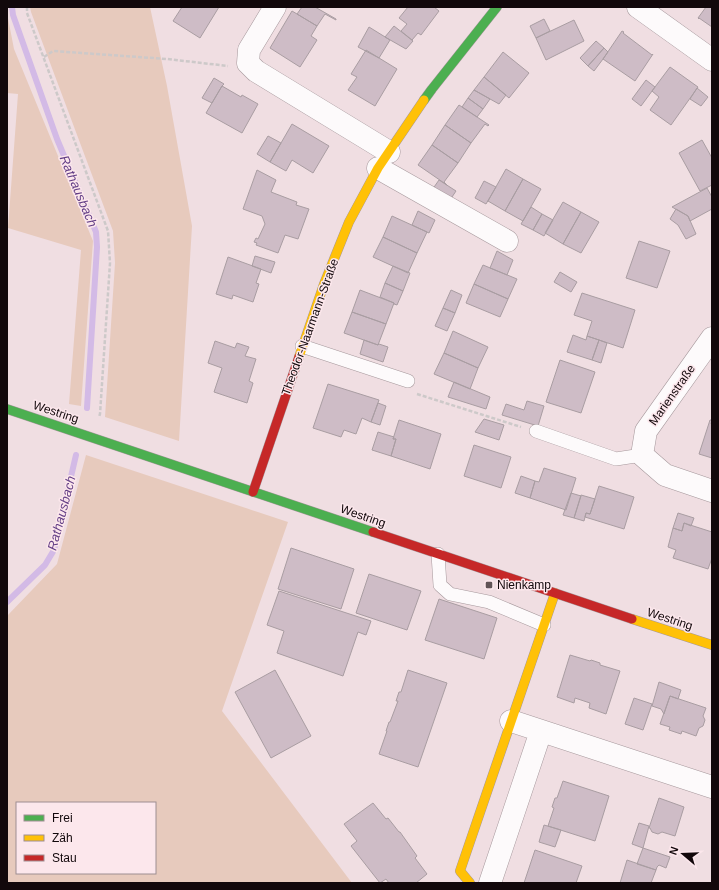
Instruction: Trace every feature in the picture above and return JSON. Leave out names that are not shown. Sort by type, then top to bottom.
[{"type":"street","points":[[275,7],[249,50],[248,62],[256,71],[384,160],[508,241]]},
{"type":"street","name":"Theodor-Naarmann-Straße","points":[[253,492],[324,284],[349,222],[384,160],[432,89],[497,7]]},
{"type":"street","points":[[638,7],[712,60]]},
{"type":"street","name":"Marienstraße","points":[[642,455],[646,431],[712,338]]},
{"type":"street","name":"Westring","points":[[7,409],[712,645]]},
{"type":"street","points":[[642,455],[665,475],[712,491]]},
{"type":"street","points":[[470,883],[460,871],[555,593]]},
{"type":"street","points":[[511,721],[712,787]]},
{"type":"street","points":[[490,883],[541,731]]},
{"type":"lane","points":[[302,346],[408,381]]},
{"type":"lane","points":[[536,432],[616,459],[642,455]]},
{"type":"lane","points":[[438,554],[440,585],[450,594],[489,602],[544,625]]},
{"type":"path","points":[[26,7],[108,231],[110,263],[100,414],[92,437]]},
{"type":"path","points":[[44,57],[53,51],[167,59],[230,66],[248,62]]},
{"type":"path","points":[[408,381],[415,394],[536,432]]},
{"type":"shaded area","points":[[30,7],[150,7],[167,86],[192,226],[179,441],[105,417],[115,263],[113,231]]},
{"type":"shaded area","points":[[7,13],[14,49],[93,241],[81,406],[69,404],[81,250],[8,228],[18,94],[7,93]]},
{"type":"shaded area","points":[[86,455],[288,522],[222,711],[352,883],[7,883],[7,616],[57,564]]},
{"type":"building","points":[[182,7],[219,7],[200,38],[173,21]]},
{"type":"building","points":[[302,7],[315,7],[336,20],[325,14],[317,26],[297,14]]},
{"type":"building","points":[[408,7],[434,7],[439,11],[421,35],[418,33],[412,40],[401,31],[407,24],[399,18]]},
{"type":"building","points":[[706,7],[712,7],[712,27],[698,18]]},
{"type":"building","points":[[292,11],[317,26],[311,36],[317,40],[300,67],[270,48]]},
{"type":"building","points":[[544,19],[550,31],[536,38],[530,26]]},
{"type":"building","points":[[574,20],[584,41],[546,60],[536,38]]},
{"type":"building","points":[[394,26],[413,41],[406,49],[385,37]]},
{"type":"building","points":[[369,27],[390,40],[379,58],[358,47]]},
{"type":"building","points":[[622,31],[652,55],[653,54],[635,81],[603,59]]},
{"type":"building","points":[[596,41],[604,48],[588,66],[580,58]]},
{"type":"building","points":[[604,48],[608,52],[594,71],[588,66]]},
{"type":"building","points":[[366,50],[397,69],[375,106],[348,90],[357,77],[351,74]]},
{"type":"building","points":[[503,52],[529,73],[509,98],[484,77]]},
{"type":"building","points":[[670,67],[698,87],[671,125],[650,110],[659,97],[652,91]]},
{"type":"building","points":[[484,77],[506,95],[499,104],[474,90]]},
{"type":"building","points":[[214,78],[224,84],[212,103],[202,98]]},
{"type":"building","points":[[646,80],[655,87],[641,106],[632,99]]},
{"type":"building","points":[[222,86],[241,97],[242,95],[258,104],[242,133],[206,113]]},
{"type":"building","points":[[697,88],[708,97],[701,106],[690,99]]},
{"type":"building","points":[[474,90],[490,99],[483,109],[468,98]]},
{"type":"building","points":[[468,98],[483,109],[477,117],[462,107]]},
{"type":"building","points":[[459,105],[489,125],[488,126],[485,124],[471,143],[445,125]]},
{"type":"building","points":[[292,124],[329,146],[313,173],[292,160],[286,171],[270,162]]},
{"type":"building","points":[[445,125],[471,143],[458,163],[432,145]]},
{"type":"building","points":[[268,136],[281,143],[270,162],[257,154]]},
{"type":"building","points":[[702,140],[712,158],[712,185],[700,191],[679,153]]},
{"type":"building","points":[[432,145],[458,163],[444,182],[447,185],[418,165]]},
{"type":"building","points":[[506,169],[523,179],[505,211],[488,201]]},
{"type":"building","points":[[257,170],[276,180],[271,192],[297,202],[296,205],[309,209],[298,239],[285,235],[278,253],[256,245],[257,243],[254,242],[256,238],[258,239],[265,224],[262,216],[243,209]]},
{"type":"building","points":[[523,179],[541,189],[523,221],[505,211]]},
{"type":"building","points":[[439,180],[456,191],[450,200],[432,190]]},
{"type":"building","points":[[484,181],[496,187],[486,204],[475,198]]},
{"type":"building","points":[[707,188],[712,197],[712,209],[690,221],[688,216],[672,207]]},
{"type":"building","points":[[563,202],[581,212],[563,244],[545,233]]},
{"type":"building","points":[[531,207],[542,214],[533,230],[521,224]]},
{"type":"building","points":[[676,209],[688,216],[696,234],[686,239],[678,225],[670,219]]},
{"type":"building","points":[[418,211],[435,220],[429,233],[412,225]]},
{"type":"building","points":[[581,212],[599,222],[581,253],[563,244]]},
{"type":"building","points":[[542,214],[553,220],[544,236],[533,230]]},
{"type":"building","points":[[392,216],[427,232],[417,253],[383,237]]},
{"type":"building","points":[[383,237],[417,253],[408,273],[373,257]]},
{"type":"building","points":[[639,241],[670,251],[657,288],[626,278]]},
{"type":"building","points":[[497,251],[513,260],[507,275],[490,268]]},
{"type":"building","points":[[255,256],[275,262],[271,273],[252,266]]},
{"type":"building","points":[[228,257],[261,269],[256,283],[259,284],[253,302],[233,295],[232,299],[216,294]]},
{"type":"building","points":[[483,265],[517,279],[508,299],[474,284]]},
{"type":"building","points":[[393,266],[410,273],[403,291],[385,283]]},
{"type":"building","points":[[560,272],[577,282],[571,292],[554,282]]},
{"type":"building","points":[[385,283],[403,291],[397,305],[380,297]]},
{"type":"building","points":[[474,284],[508,299],[500,317],[466,303]]},
{"type":"building","points":[[360,290],[394,303],[386,324],[352,312]]},
{"type":"building","points":[[451,290],[462,295],[455,313],[443,308]]},
{"type":"building","points":[[582,293],[635,310],[623,348],[587,336],[592,321],[574,315]]},
{"type":"building","points":[[443,308],[455,313],[447,331],[435,326]]},
{"type":"building","points":[[352,312],[386,324],[378,345],[344,333]]},
{"type":"building","points":[[453,331],[488,347],[478,368],[444,353]]},
{"type":"building","points":[[573,335],[586,340],[587,336],[599,340],[592,360],[567,352]]},
{"type":"building","points":[[364,340],[388,347],[383,362],[360,354]]},
{"type":"building","points":[[599,340],[607,343],[601,363],[592,360]]},
{"type":"building","points":[[215,341],[235,348],[237,343],[249,347],[245,356],[256,359],[249,381],[253,383],[247,403],[214,392],[222,368],[208,363]]},
{"type":"building","points":[[444,353],[478,368],[470,389],[434,374]]},
{"type":"building","points":[[560,360],[595,372],[581,413],[546,402]]},
{"type":"building","points":[[454,382],[490,397],[486,409],[448,397]]},
{"type":"building","points":[[328,384],[379,400],[371,422],[362,418],[356,434],[344,430],[341,437],[313,428]]},
{"type":"building","points":[[527,401],[544,406],[538,426],[502,415],[506,404],[524,410]]},
{"type":"building","points":[[378,403],[386,406],[380,425],[371,422]]},
{"type":"building","points":[[484,419],[504,425],[499,440],[475,432]]},
{"type":"building","points":[[399,420],[441,434],[430,469],[391,456],[396,439],[393,439]]},
{"type":"building","points":[[710,420],[712,420],[712,458],[699,454]]},
{"type":"building","points":[[378,432],[396,439],[391,456],[372,450]]},
{"type":"building","points":[[474,445],[511,457],[501,488],[464,476]]},
{"type":"building","points":[[544,468],[576,478],[566,510],[530,498],[535,481],[539,482]]},
{"type":"building","points":[[521,476],[535,481],[530,498],[515,493]]},
{"type":"building","points":[[599,486],[634,497],[624,529],[585,517],[586,513],[590,514]]},
{"type":"building","points":[[571,493],[581,496],[574,518],[563,515]]},
{"type":"building","points":[[581,495],[595,499],[590,514],[586,513],[584,521],[574,518]]},
{"type":"building","points":[[678,513],[694,518],[691,526],[684,523],[682,531],[673,528]]},
{"type":"building","points":[[684,523],[712,532],[712,558],[708,569],[673,558],[676,550],[668,547],[673,528],[682,531]]},
{"type":"building","points":[[291,548],[354,569],[341,609],[278,589]]},
{"type":"building","points":[[369,574],[421,591],[407,630],[356,613]]},
{"type":"building","points":[[279,591],[371,621],[366,635],[358,632],[343,676],[277,653],[284,631],[267,625]]},
{"type":"building","points":[[439,599],[497,618],[484,659],[425,640]]},
{"type":"building","points":[[570,655],[590,661],[591,660],[600,663],[600,665],[620,671],[606,714],[589,708],[590,703],[575,698],[574,703],[557,697]]},
{"type":"building","points":[[275,670],[311,736],[271,758],[235,692]]},
{"type":"building","points":[[408,670],[447,683],[418,767],[379,754],[389,722],[398,701],[396,701],[399,692],[401,692]]},
{"type":"building","points":[[659,682],[681,690],[678,699],[670,696],[664,714],[661,709],[652,706]]},
{"type":"building","points":[[670,696],[706,708],[703,716],[705,720],[703,726],[699,728],[696,736],[682,731],[681,734],[669,730],[670,727],[660,724]]},
{"type":"building","points":[[634,698],[652,704],[643,730],[625,724]]},
{"type":"building","points":[[563,781],[609,796],[595,841],[548,826],[554,808],[552,807],[555,798],[557,798]]},
{"type":"building","points":[[659,798],[684,807],[675,836],[662,832],[658,834],[652,832],[649,828]]},
{"type":"building","points":[[373,803],[386,819],[388,818],[400,832],[417,856],[415,858],[427,874],[416,883],[389,883],[386,879],[380,883],[351,846],[357,841],[344,824]]},
{"type":"building","points":[[639,823],[649,826],[643,848],[632,844]]},
{"type":"building","points":[[544,825],[561,830],[555,847],[539,842]]},
{"type":"building","points":[[643,848],[670,857],[666,868],[659,865],[656,870],[637,864]]},
{"type":"building","points":[[535,850],[582,866],[576,883],[524,883]]},
{"type":"building","points":[[627,860],[656,870],[651,883],[620,883]]},
{"type":"waterway","name":"Rathausbach","points":[[12,7],[13,15],[57,139],[96,232],[97,247],[87,408]]},
{"type":"waterway","name":"Rathausbach","points":[[7,602],[45,565],[54,550],[76,455]]},
{"type":"traffic: fast","points":[[424,100],[497,7]]},
{"type":"traffic: fast","points":[[7,409],[373,532]]},
{"type":"traffic: slow","points":[[299,357],[324,284],[349,222],[378,168],[424,100]]},
{"type":"traffic: slow","points":[[470,883],[460,871],[555,593]]},
{"type":"traffic: slow","points":[[632,619],[712,645]]},
{"type":"traffic: jam","points":[[253,492],[299,357]]},
{"type":"traffic: jam","points":[[373,532],[632,619]]},
{"type":"place","name":"Nienkamp","points":[[489,585]]}]
